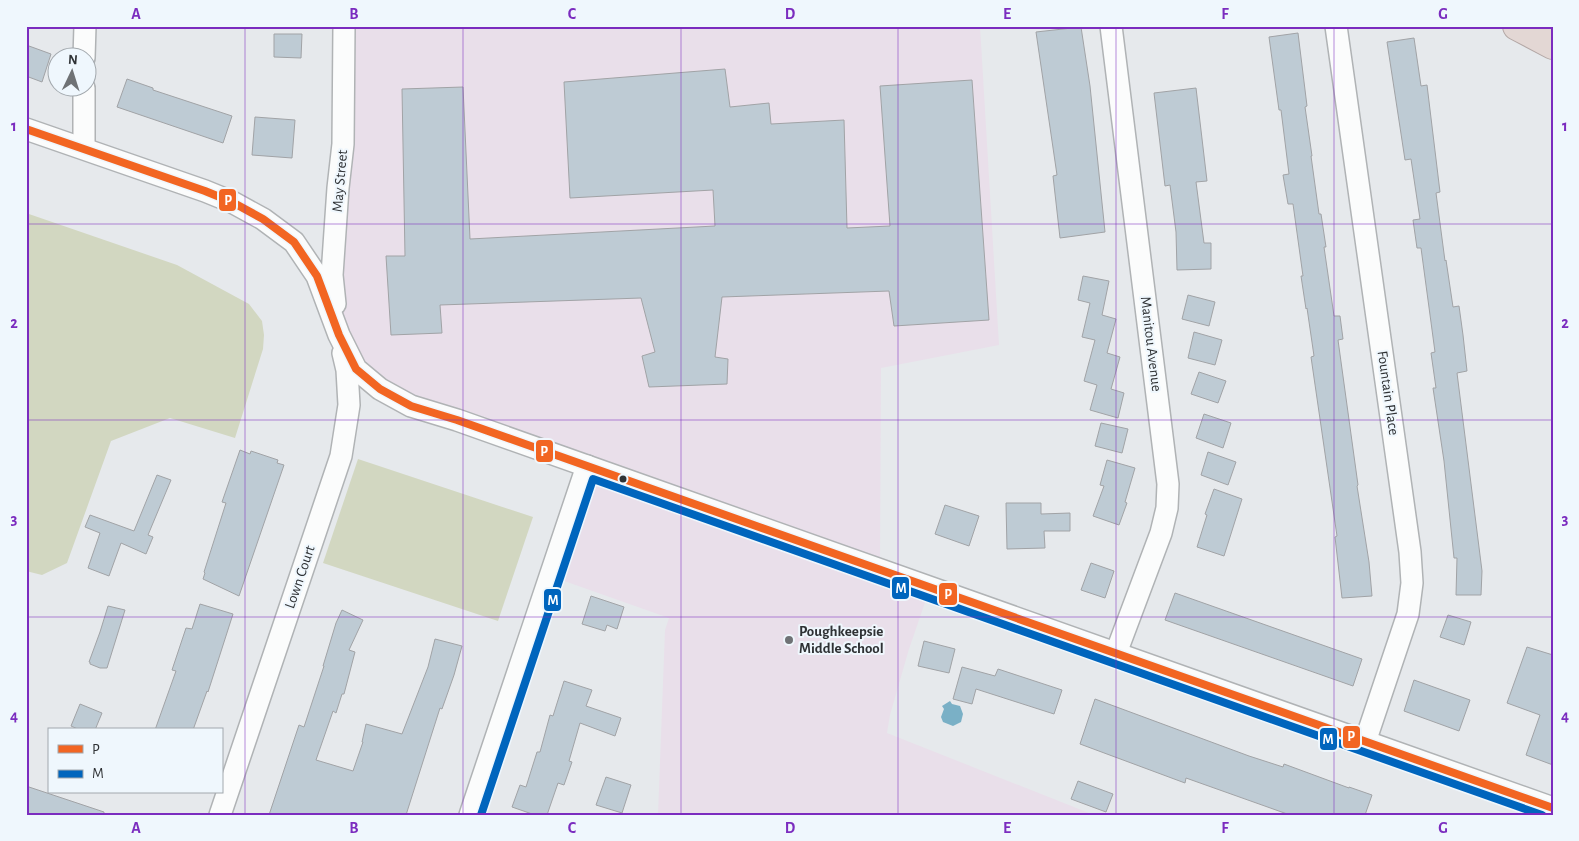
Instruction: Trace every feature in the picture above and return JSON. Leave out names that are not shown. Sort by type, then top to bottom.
[{"type":"highway","points":[[1517,26],[1553,45]]},
{"type":"street","points":[[84,48],[85,26]]},
{"type":"street","name":"May Street","points":[[339,335],[332,275],[343,144],[344,26]]},
{"type":"street","name":"Manitou Avenue","points":[[1112,26],[1168,484],[1166,508],[1160,533],[1116,653]]},
{"type":"street","name":"Fountain Place","points":[[1339,31],[1410,552],[1412,582],[1408,614],[1365,742]]},
{"type":"street","points":[[84,98],[84,148]]},
{"type":"street","points":[[26,129],[205,191],[232,202],[263,219],[294,242],[317,276],[339,335],[356,369],[380,389],[411,406],[586,466],[1553,808]]},
{"type":"street","name":"Lown Court","points":[[220,815],[341,456],[349,404],[347,370],[339,335]]},
{"type":"street","points":[[470,815],[586,466]]},
{"type":"shaded area","points":[[344,26],[980,26],[999,345],[881,368],[880,570],[930,588],[909,649],[890,715],[887,733],[1094,815],[658,815],[665,630],[669,618],[550,576],[586,467],[411,406],[356,369],[332,275]]},
{"type":"green space","points":[[26,213],[177,265],[249,304],[262,321],[264,335],[263,349],[235,438],[170,418],[111,441],[67,563],[42,575],[26,571]]},
{"type":"green space","points":[[358,459],[533,517],[498,621],[323,563]]},
{"type":"water","points":[[950,701],[952,704],[960,706],[963,714],[961,722],[953,726],[943,722],[941,717],[944,709],[942,706]]},
{"type":"building","points":[[1081,27],[1090,86],[1105,232],[1060,238],[1053,176],[1057,175],[1036,32]]},
{"type":"building","points":[[1298,33],[1311,156],[1319,214],[1321,214],[1326,247],[1324,247],[1334,316],[1340,316],[1343,339],[1338,340],[1369,562],[1372,596],[1342,598],[1335,537],[1337,536],[1311,357],[1314,356],[1301,276],[1303,276],[1293,204],[1288,204],[1283,175],[1289,174],[1269,37]]},
{"type":"building","points":[[274,34],[302,34],[301,58],[274,57]]},
{"type":"building","points":[[1414,38],[1421,86],[1427,85],[1440,192],[1436,193],[1445,261],[1453,307],[1459,306],[1463,335],[1467,371],[1457,373],[1482,571],[1481,595],[1456,595],[1457,558],[1454,558],[1444,461],[1433,388],[1436,388],[1431,353],[1435,352],[1421,248],[1417,248],[1413,220],[1420,219],[1411,159],[1405,160],[1387,42]]},
{"type":"building","points":[[29,46],[48,53],[48,63],[42,82],[26,76],[26,56]]},
{"type":"building","points":[[725,69],[730,107],[769,103],[771,124],[844,120],[847,228],[890,226],[880,86],[972,80],[989,320],[894,326],[889,291],[722,297],[715,357],[728,359],[727,384],[649,387],[642,356],[655,352],[641,298],[440,305],[442,333],[391,335],[386,256],[405,256],[402,89],[463,87],[470,239],[715,226],[713,190],[570,198],[564,82]]},
{"type":"building","points":[[127,79],[153,88],[153,90],[232,116],[223,143],[117,107]]},
{"type":"building","points":[[1196,88],[1207,181],[1196,182],[1204,243],[1211,243],[1211,269],[1177,270],[1176,232],[1170,185],[1165,186],[1154,93]]},
{"type":"building","points":[[255,117],[295,120],[292,158],[252,155]]},
{"type":"building","points":[[1083,276],[1109,281],[1102,315],[1116,319],[1107,353],[1120,357],[1111,389],[1124,393],[1118,418],[1090,410],[1097,385],[1084,381],[1095,340],[1082,337],[1090,303],[1078,300]]},
{"type":"building","points":[[1188,295],[1215,302],[1209,326],[1182,319]]},
{"type":"building","points":[[1194,332],[1222,340],[1215,365],[1188,358]]},
{"type":"building","points":[[1199,372],[1226,381],[1218,403],[1191,394]]},
{"type":"building","points":[[1204,414],[1231,423],[1223,448],[1196,438]]},
{"type":"building","points":[[1101,423],[1128,429],[1122,453],[1095,446]]},
{"type":"building","points":[[240,450],[250,454],[251,451],[278,460],[277,463],[284,465],[239,596],[203,579],[226,503],[222,502]]},
{"type":"building","points":[[1208,452],[1236,462],[1228,485],[1201,475]]},
{"type":"building","points":[[1107,460],[1135,468],[1125,502],[1127,503],[1119,525],[1093,516],[1104,486],[1100,485]]},
{"type":"building","points":[[157,475],[171,480],[148,535],[153,537],[146,554],[121,543],[109,576],[88,568],[100,533],[85,527],[90,515],[134,531]]},
{"type":"building","points":[[1214,489],[1242,499],[1224,556],[1197,547],[1207,515],[1205,514]]},
{"type":"building","points":[[1006,503],[1041,503],[1041,514],[1070,513],[1070,531],[1044,531],[1045,548],[1007,549]]},
{"type":"building","points":[[945,505],[979,516],[969,546],[935,534]]},
{"type":"building","points":[[1091,563],[1114,571],[1105,598],[1081,590]]},
{"type":"building","points":[[1175,593],[1362,659],[1353,686],[1165,620]]},
{"type":"building","points":[[591,596],[624,607],[617,629],[607,625],[605,631],[582,624]]},
{"type":"building","points":[[200,604],[233,614],[208,692],[194,728],[156,728],[176,671],[172,670],[186,628],[192,629]]},
{"type":"building","points":[[108,606],[125,610],[107,668],[100,668],[89,662]]},
{"type":"building","points":[[342,610],[363,620],[349,650],[355,652],[344,694],[342,694],[336,713],[333,711],[316,760],[353,771],[363,742],[366,724],[402,734],[428,667],[435,639],[462,646],[454,675],[442,709],[440,708],[406,815],[269,815],[299,725],[304,727],[336,623]]},
{"type":"building","points":[[1448,615],[1471,622],[1464,645],[1440,637]]},
{"type":"building","points":[[924,641],[955,649],[949,673],[918,666]]},
{"type":"building","points":[[1527,647],[1553,655],[1553,765],[1526,755],[1540,715],[1507,703]]},
{"type":"building","points":[[962,667],[995,676],[998,669],[1062,690],[1054,714],[976,689],[972,704],[953,699]]},
{"type":"building","points":[[1414,680],[1470,700],[1459,731],[1404,711]]},
{"type":"building","points":[[564,681],[592,690],[586,706],[621,718],[615,736],[580,723],[569,761],[572,762],[564,785],[558,783],[547,815],[535,815],[512,807],[520,785],[526,787],[537,752],[540,752],[550,715],[553,716]]},
{"type":"building","points":[[1095,699],[1249,756],[1283,767],[1284,764],[1372,795],[1365,815],[1290,815],[1186,778],[1185,783],[1080,744]]},
{"type":"building","points":[[80,704],[102,713],[96,728],[76,728],[71,726]]},
{"type":"building","points":[[606,777],[631,785],[622,813],[596,805]]},
{"type":"building","points":[[1078,781],[1113,794],[1106,812],[1071,799]]},
{"type":"building","points":[[26,786],[104,812],[104,815],[26,815]]},
{"type":"transit line","name":"P","points":[[26,129],[205,191],[232,202],[263,219],[294,242],[317,276],[339,335],[356,369],[380,389],[411,406],[457,420],[1553,808]]},
{"type":"transit line","name":"M","points":[[481,815],[593,479],[1542,815]]},
{"type":"place","name":"Poughkeepsie Middle School","points":[[789,640]]}]
